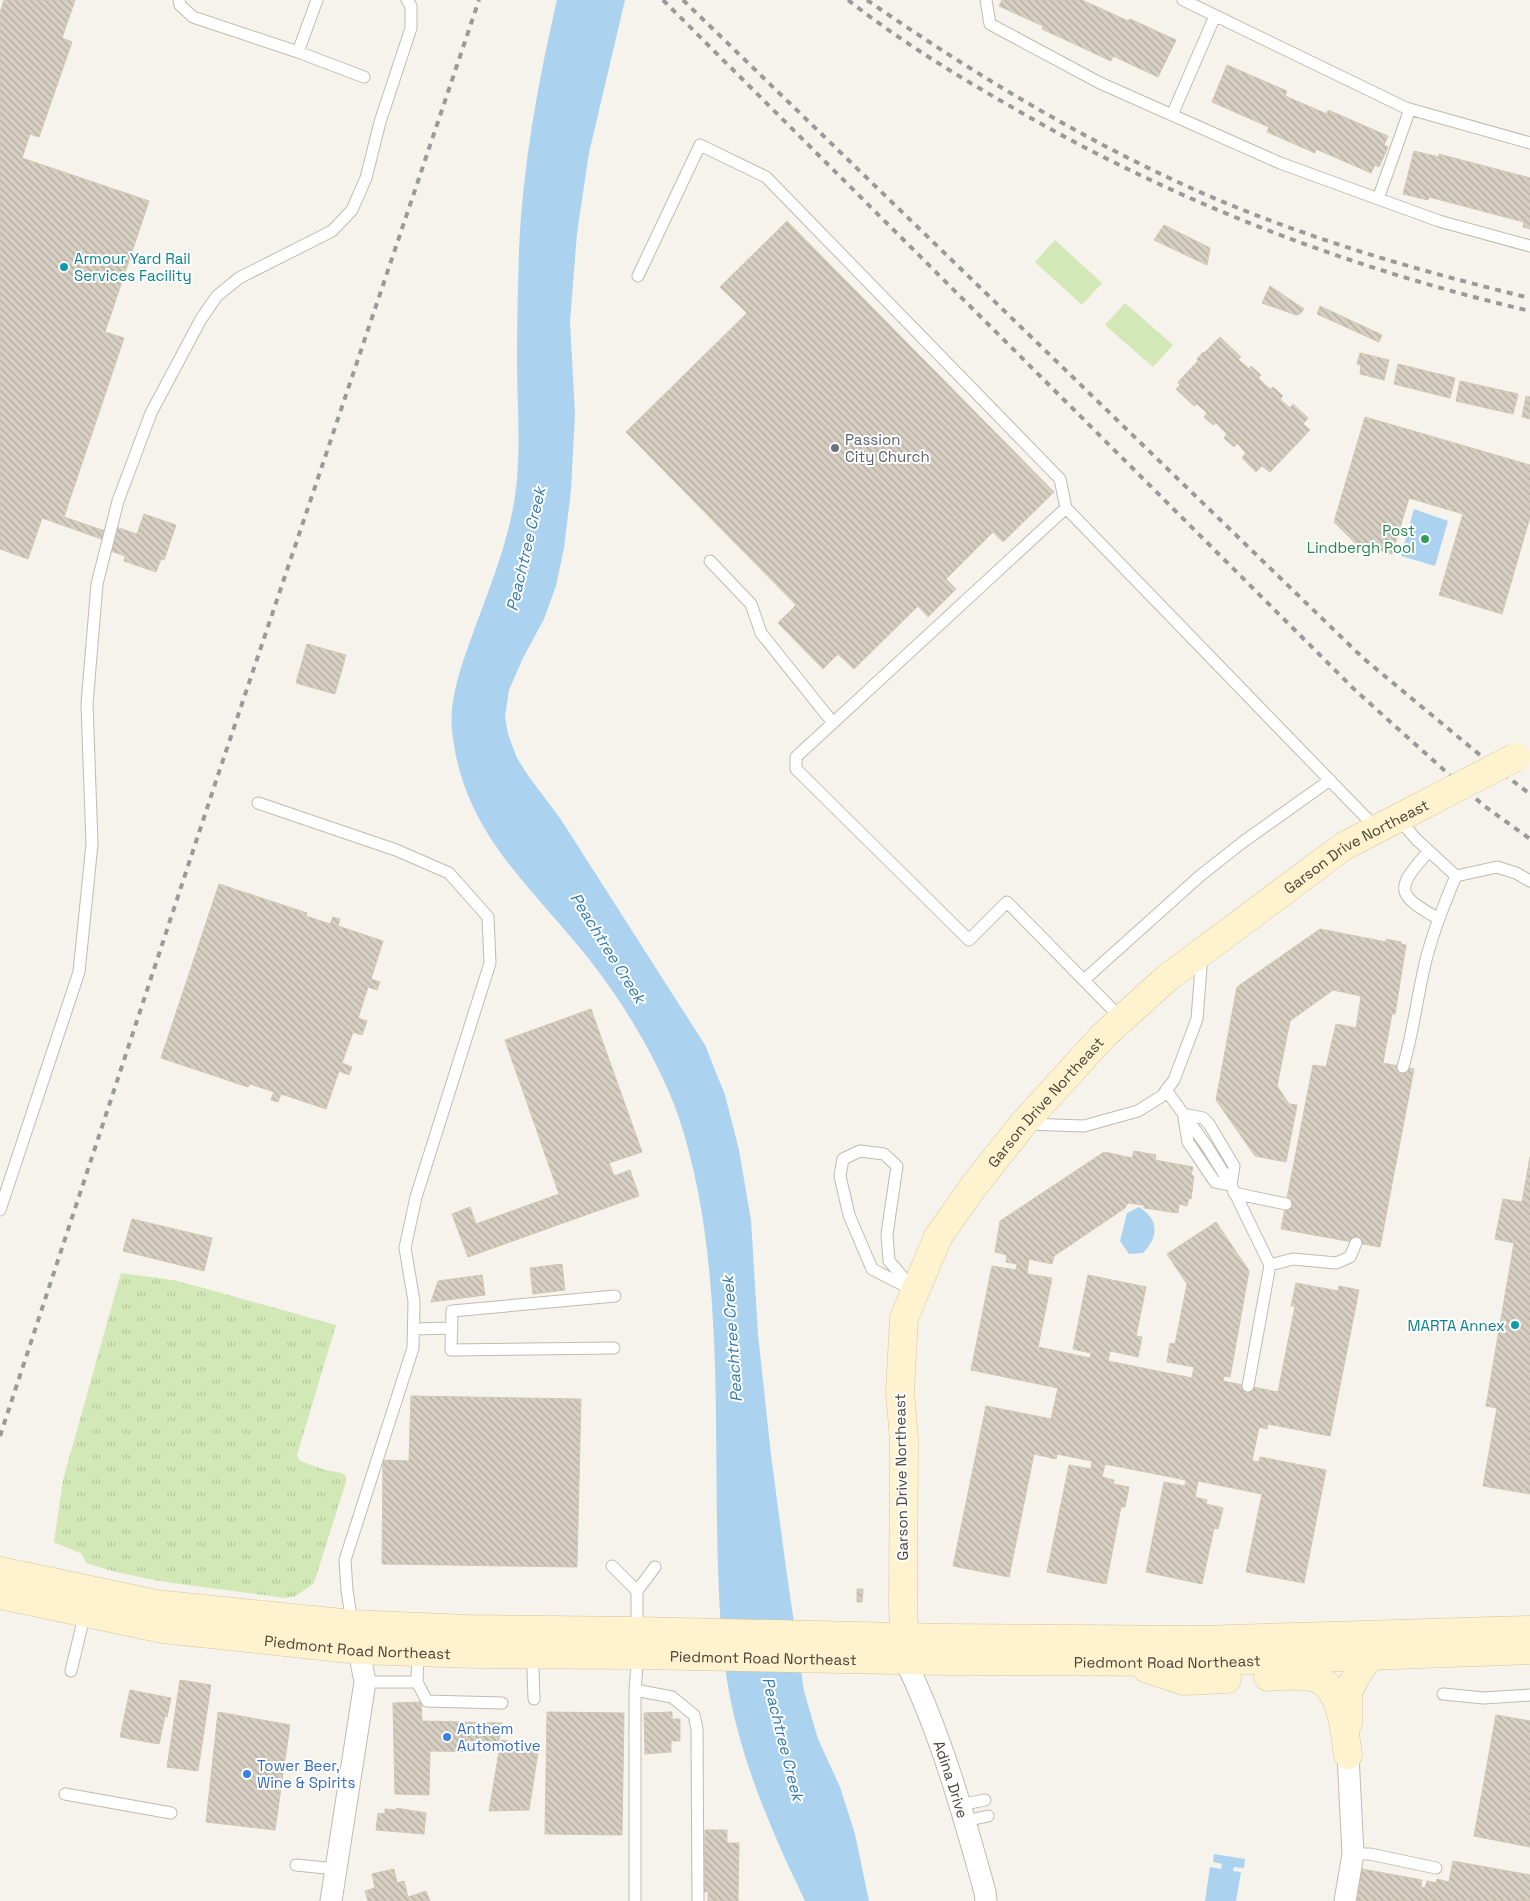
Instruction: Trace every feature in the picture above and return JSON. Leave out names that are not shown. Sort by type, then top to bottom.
[{"type":"main road","name":"Garson Drive Northeast","points":[[904,1648],[904,1440],[900,1391],[904,1318],[938,1237],[973,1187],[1022,1124],[1103,1036],[1167,978],[1344,846],[1523,756]]},
{"type":"main road","name":"Piedmont Road Northeast","points":[[0,1571],[156,1604],[356,1637],[418,1652],[536,1655],[637,1643]]},
{"type":"main road","name":"Piedmont Road Northeast","points":[[0,1595],[163,1629],[356,1637],[468,1629],[637,1643],[904,1648],[1124,1662],[1200,1662],[1530,1650]]},
{"type":"main road","name":"Piedmont Road Northeast","points":[[904,1648],[1530,1630]]},
{"type":"main road","points":[[1348,1756],[1348,1692],[1359,1671],[1371,1656]]},
{"type":"main road","points":[[1124,1662],[1184,1681],[1294,1676],[1318,1680],[1333,1693],[1340,1706],[1348,1756]]},
{"type":"street","points":[[331,1901],[365,1682],[356,1637]]},
{"type":"street","name":"Adina Drive","points":[[904,1648],[931,1718],[963,1813],[986,1901]]},
{"type":"street","points":[[1345,1901],[1353,1854],[1348,1756]]},
{"type":"lane","points":[[179,0],[180,5],[193,17],[298,52],[364,77]]},
{"type":"lane","points":[[298,52],[317,0]]},
{"type":"lane","points":[[0,1210],[79,972],[92,844],[87,704],[97,584],[118,502],[151,412],[201,319],[217,296],[239,278],[332,231],[352,210],[366,178],[380,122],[411,28],[411,6],[407,0]]},
{"type":"lane","points":[[986,0],[990,24],[1100,84],[1280,163],[1439,221],[1530,246]]},
{"type":"lane","points":[[1183,0],[1410,109],[1530,143]]},
{"type":"lane","points":[[1172,115],[1215,16]]},
{"type":"lane","points":[[1378,199],[1410,109]]},
{"type":"lane","points":[[638,276],[700,145],[766,177],[1060,479],[1066,508],[1330,780],[1387,824],[1416,839],[1456,876]]},
{"type":"lane","points":[[1066,508],[796,757],[796,769],[969,940],[1007,902],[1122,1019]]},
{"type":"lane","points":[[710,561],[751,604],[762,633],[833,723]]},
{"type":"lane","points":[[1084,980],[1201,874],[1330,780]]},
{"type":"lane","points":[[258,803],[396,850],[449,873],[488,917],[490,963],[416,1197],[405,1248],[414,1301],[413,1348],[346,1560],[347,1590],[356,1637]]},
{"type":"lane","points":[[1429,851],[1410,872],[1406,879],[1405,889],[1407,897],[1414,904],[1439,919]]},
{"type":"lane","points":[[1456,876],[1497,868],[1516,873],[1530,880]]},
{"type":"lane","points":[[1403,1067],[1412,1038],[1425,962],[1456,876]]},
{"type":"lane","points":[[1022,1124],[1084,1126],[1138,1111],[1162,1096],[1174,1080],[1197,1020],[1202,952]]},
{"type":"lane","points":[[1166,1090],[1183,1114],[1188,1142],[1215,1182],[1232,1189],[1286,1204]]},
{"type":"lane","points":[[1183,1114],[1203,1118],[1209,1124],[1234,1166],[1232,1189],[1270,1265],[1248,1386]]},
{"type":"lane","points":[[860,1150],[884,1154],[897,1166],[887,1234],[889,1261],[915,1291],[872,1269],[849,1215],[840,1176],[843,1158],[860,1150]]},
{"type":"lane","points":[[1270,1265],[1293,1259],[1336,1263],[1350,1257],[1356,1243]]},
{"type":"lane","points":[[614,1296],[452,1312],[451,1350],[614,1348]]},
{"type":"lane","points":[[414,1329],[452,1328]]},
{"type":"lane","points":[[612,1566],[637,1591]]},
{"type":"lane","points":[[635,1901],[637,1591],[655,1568]]},
{"type":"lane","points":[[71,1671],[85,1613]]},
{"type":"lane","points":[[418,1652],[417,1682],[427,1701],[502,1703]]},
{"type":"lane","points":[[534,1699],[533,1670],[536,1655]]},
{"type":"lane","points":[[365,1682],[417,1682]]},
{"type":"lane","points":[[635,1690],[672,1697],[694,1715],[697,1729],[698,1901]]},
{"type":"lane","points":[[1443,1694],[1484,1698],[1530,1695]]},
{"type":"lane","points":[[64,1794],[171,1813]]},
{"type":"lane","points":[[963,1813],[985,1800]]},
{"type":"lane","points":[[963,1813],[988,1816]]},
{"type":"lane","points":[[1353,1854],[1370,1854],[1436,1868]]},
{"type":"lane","points":[[296,1865],[336,1869]]},
{"type":"green space","points":[[1055,240],[1102,283],[1082,305],[1035,262]]},
{"type":"green space","points":[[1125,303],[1173,345],[1153,367],[1105,325]]},
{"type":"green space","points":[[121,1273],[173,1280],[336,1325],[297,1455],[300,1461],[325,1470],[342,1473],[346,1476],[346,1482],[314,1583],[296,1596],[285,1598],[184,1585],[134,1576],[86,1563],[82,1554],[54,1542],[63,1480]]},
{"type":"water","name":"Peachtree Creek","points":[[557,0],[625,0],[589,153],[577,233],[570,322],[575,415],[571,490],[564,548],[556,586],[544,619],[523,658],[509,690],[505,717],[508,734],[517,758],[560,818],[705,1045],[725,1095],[739,1150],[751,1220],[758,1334],[771,1455],[804,1691],[818,1739],[840,1787],[855,1834],[869,1901],[805,1901],[768,1819],[738,1733],[726,1674],[720,1618],[715,1370],[709,1265],[702,1214],[692,1164],[678,1115],[654,1061],[634,1024],[612,990],[578,945],[508,863],[488,834],[471,803],[459,769],[452,730],[452,705],[457,681],[504,544],[516,489],[519,440],[517,317],[521,217],[532,123]]},
{"type":"water","name":"Post Lindbergh Pool","points":[[1414,509],[1448,521],[1435,566],[1401,556]]},
{"type":"water","points":[[1139,1207],[1150,1217],[1153,1223],[1154,1235],[1143,1253],[1129,1254],[1120,1241],[1127,1213]]},
{"type":"water","points":[[1214,1854],[1245,1859],[1244,1868],[1234,1867],[1233,1871],[1241,1872],[1236,1901],[1205,1901],[1210,1867],[1221,1869],[1222,1864],[1213,1862]]},
{"type":"building","name":"Armour Yard Rail Services Facility","points":[[4,0],[75,0],[62,38],[72,42],[39,137],[30,134],[22,158],[149,201],[105,332],[124,338],[64,517],[111,533],[113,526],[137,534],[144,514],[176,525],[164,560],[161,559],[156,572],[124,561],[125,556],[105,549],[107,541],[42,518],[28,559],[0,549],[0,13]]},
{"type":"building","points":[[1002,0],[1082,0],[1176,40],[1158,77],[1113,56],[1111,61],[1042,29],[1043,26],[999,6]]},
{"type":"building","points":[[1227,65],[1287,91],[1285,96],[1327,114],[1328,110],[1388,136],[1384,145],[1388,147],[1379,167],[1375,165],[1371,173],[1316,149],[1315,153],[1267,132],[1269,127],[1212,102]]},
{"type":"building","points":[[1414,151],[1439,157],[1439,154],[1530,178],[1530,229],[1523,227],[1524,222],[1429,197],[1428,200],[1403,194]]},
{"type":"building","name":"Passion City Church","points":[[787,221],[1054,492],[1003,542],[993,532],[946,579],[956,589],[928,617],[918,606],[854,669],[838,654],[823,669],[778,623],[796,605],[626,432],[747,313],[720,287]]},
{"type":"building","points":[[1164,225],[1210,248],[1207,265],[1154,240]]},
{"type":"building","points":[[1270,286],[1304,309],[1300,314],[1296,315],[1262,303]]},
{"type":"building","points":[[1320,306],[1382,335],[1379,342],[1317,314]]},
{"type":"building","points":[[1220,337],[1241,357],[1238,359],[1249,369],[1251,366],[1261,375],[1258,378],[1270,389],[1273,387],[1283,396],[1280,399],[1290,408],[1293,404],[1308,418],[1303,424],[1310,430],[1270,472],[1262,466],[1256,472],[1242,458],[1246,453],[1237,443],[1234,447],[1224,438],[1227,434],[1216,423],[1213,425],[1204,417],[1207,413],[1197,404],[1194,406],[1176,389],[1180,385],[1178,382],[1198,361],[1197,359]]},
{"type":"building","points":[[1360,353],[1389,360],[1384,380],[1360,374],[1361,365],[1357,364]]},
{"type":"building","points":[[1398,364],[1455,378],[1450,398],[1394,384]]},
{"type":"building","points":[[1460,381],[1518,394],[1513,414],[1456,401]]},
{"type":"building","points":[[1526,396],[1530,397],[1530,419],[1522,417]]},
{"type":"building","points":[[1365,417],[1530,465],[1530,517],[1502,614],[1439,595],[1463,514],[1409,498],[1392,554],[1355,543],[1334,522]]},
{"type":"building","points":[[307,644],[346,655],[335,694],[296,683]]},
{"type":"building","points":[[219,884],[307,913],[306,916],[330,924],[333,917],[340,919],[338,926],[383,941],[371,979],[380,982],[377,990],[368,987],[358,1018],[367,1021],[362,1035],[353,1032],[342,1063],[352,1067],[349,1075],[339,1071],[326,1109],[281,1094],[278,1102],[271,1100],[274,1092],[250,1084],[248,1087],[161,1058]]},
{"type":"building","points":[[1320,929],[1386,942],[1386,939],[1406,945],[1395,1014],[1392,1014],[1383,1063],[1414,1069],[1380,1247],[1281,1229],[1313,1065],[1326,1067],[1336,1024],[1356,1028],[1361,996],[1333,990],[1290,1021],[1277,1086],[1289,1104],[1297,1105],[1286,1162],[1255,1156],[1216,1100],[1237,987]]},
{"type":"building","points":[[591,1009],[642,1152],[609,1163],[614,1176],[630,1170],[639,1196],[468,1257],[452,1214],[470,1207],[476,1224],[559,1194],[505,1040]]},
{"type":"building","points":[[1134,1151],[1156,1155],[1155,1160],[1193,1167],[1191,1175],[1194,1176],[1191,1199],[1189,1198],[1187,1206],[1179,1204],[1178,1213],[1144,1208],[1144,1205],[1128,1203],[1125,1208],[1054,1256],[1052,1264],[1029,1259],[1027,1274],[1052,1278],[1038,1347],[1090,1358],[1091,1353],[1073,1349],[1088,1275],[1146,1287],[1136,1336],[1142,1337],[1138,1357],[1110,1351],[1108,1361],[1192,1378],[1194,1367],[1167,1362],[1170,1343],[1175,1344],[1187,1284],[1167,1254],[1216,1222],[1249,1271],[1230,1377],[1224,1376],[1223,1381],[1278,1392],[1295,1306],[1291,1306],[1296,1283],[1338,1291],[1339,1286],[1359,1290],[1330,1436],[1268,1424],[1267,1429],[1259,1427],[1252,1461],[1259,1462],[1260,1457],[1326,1470],[1304,1583],[1246,1572],[1262,1494],[1198,1481],[1195,1497],[1207,1500],[1206,1504],[1223,1508],[1218,1529],[1214,1528],[1202,1584],[1146,1572],[1164,1482],[1185,1486],[1186,1480],[1105,1464],[1102,1477],[1114,1480],[1113,1484],[1129,1487],[1125,1507],[1121,1507],[1106,1584],[1047,1572],[1069,1465],[1091,1469],[1092,1461],[1057,1454],[1056,1459],[1034,1454],[1009,1577],[953,1566],[986,1406],[1051,1419],[1058,1388],[971,1370],[992,1266],[1016,1270],[1017,1264],[1006,1262],[1007,1255],[995,1252],[1000,1221],[1104,1152],[1132,1158]]},
{"type":"building","name":"MARTA Annex","points":[[1530,1157],[1530,1494],[1483,1486],[1497,1408],[1486,1406],[1514,1243],[1495,1239],[1503,1199],[1522,1202]]},
{"type":"building","points":[[132,1219],[212,1238],[204,1271],[123,1251]]},
{"type":"building","points":[[562,1264],[565,1290],[533,1294],[530,1268]]},
{"type":"building","points":[[482,1275],[485,1295],[431,1302],[438,1281]]},
{"type":"building","points":[[411,1396],[581,1399],[577,1567],[382,1564],[383,1460],[409,1461]]},
{"type":"building","points":[[857,1589],[863,1589],[862,1602],[857,1602]]},
{"type":"building","points":[[180,1680],[211,1685],[198,1771],[167,1767]]},
{"type":"building","points":[[130,1690],[171,1698],[159,1744],[120,1737]]},
{"type":"building","name":"Anthem Automotive","points":[[421,1702],[422,1721],[502,1723],[497,1752],[430,1751],[429,1795],[395,1794],[393,1703]]},
{"type":"building","name":"Tower Beer, Wine & Spirits","points":[[218,1712],[290,1725],[275,1830],[206,1822]]},
{"type":"building","points":[[547,1712],[624,1713],[622,1835],[545,1834]]},
{"type":"building","points":[[672,1712],[672,1719],[680,1719],[680,1741],[671,1741],[671,1752],[645,1754],[644,1713]]},
{"type":"building","points":[[1496,1715],[1530,1721],[1530,1847],[1474,1836]]},
{"type":"building","points":[[501,1740],[539,1746],[529,1810],[489,1811]]},
{"type":"building","points":[[396,1808],[426,1813],[424,1834],[376,1830],[378,1813],[385,1814],[385,1809],[397,1810]]},
{"type":"building","points":[[705,1830],[727,1830],[727,1843],[739,1843],[738,1901],[708,1901],[708,1891],[704,1892]]},
{"type":"building","points":[[1453,1861],[1530,1875],[1530,1901],[1432,1901],[1437,1879],[1449,1882]]},
{"type":"building","points":[[394,1869],[397,1883],[404,1881],[409,1901],[368,1901],[365,1891],[375,1888],[372,1874]]},
{"type":"building","points":[[1362,1869],[1422,1880],[1421,1887],[1425,1888],[1427,1881],[1436,1883],[1432,1901],[1356,1901]]},
{"type":"building","points":[[426,1891],[430,1901],[409,1901],[408,1897]]},
{"type":"railway","points":[[0,1436],[219,772],[479,0]]},
{"type":"railway","points":[[663,0],[1356,691],[1483,805],[1530,839]]},
{"type":"railway","points":[[683,0],[1363,658],[1492,765],[1530,794]]},
{"type":"railway","points":[[848,0],[887,29],[968,82],[1071,140],[1197,201],[1262,228],[1394,274],[1530,311]]},
{"type":"railway","points":[[867,0],[946,53],[1026,102],[1108,148],[1193,189],[1275,222],[1359,251],[1444,276],[1530,298]]},
{"type":"place","name":"Armour Yard Rail Services Facility","points":[[64,267]]},
{"type":"place","name":"Passion City Church","points":[[835,448]]},
{"type":"place","name":"Post Lindbergh Pool","points":[[1425,539]]},
{"type":"place","name":"MARTA Annex","points":[[1515,1325]]},
{"type":"place","name":"Anthem Automotive","points":[[447,1737]]},
{"type":"place","name":"Tower Beer, Wine & Spirits","points":[[247,1774]]}]
